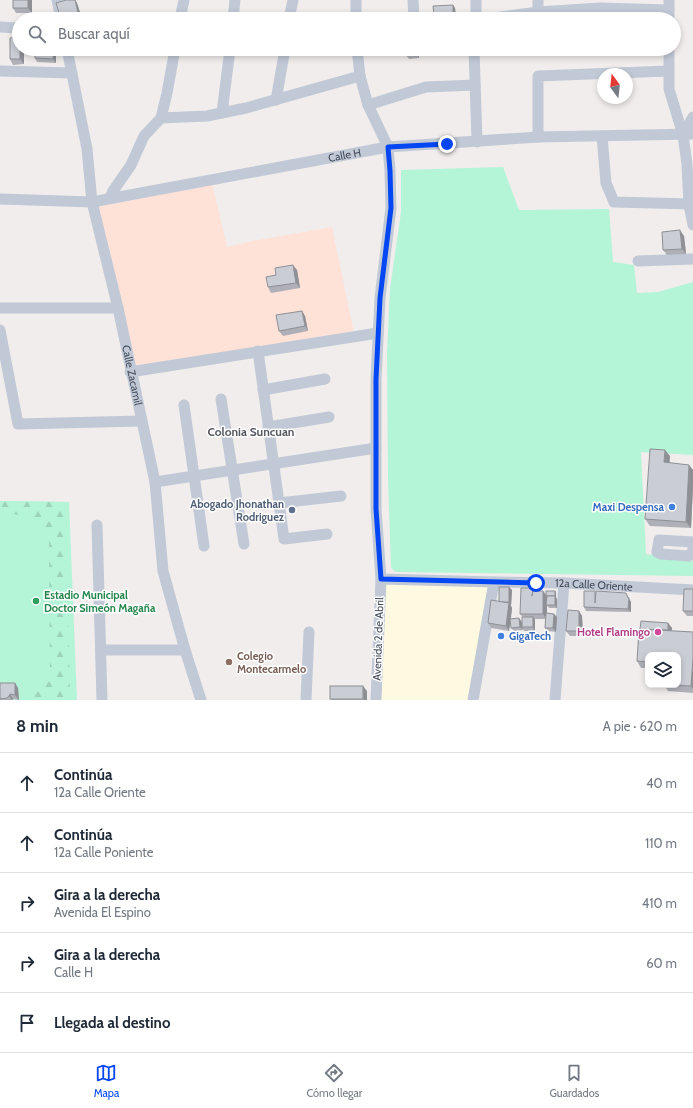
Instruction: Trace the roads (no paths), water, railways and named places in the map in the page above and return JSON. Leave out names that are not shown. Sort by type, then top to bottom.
[{"type":"street","points":[[56,0],[59,12]]},
{"type":"street","points":[[181,12],[184,0]]},
{"type":"street","points":[[234,12],[235,0]]},
{"type":"street","points":[[291,12],[293,0]]},
{"type":"street","points":[[356,0],[356,12]]},
{"type":"street","points":[[413,0],[414,12]]},
{"type":"street","points":[[476,0],[476,12]]},
{"type":"street","points":[[538,0],[538,12],[600,4],[669,10]]},
{"type":"street","points":[[0,27],[12,28]]},
{"type":"street","name":"Calle Zacamil","points":[[68,56],[87,149],[92,202],[118,308],[130,372],[155,482],[163,571],[185,650],[201,700]]},
{"type":"street","points":[[110,198],[113,191],[131,165],[144,136],[161,118],[174,56]]},
{"type":"street","points":[[222,113],[229,56]]},
{"type":"street","points":[[276,100],[283,56]]},
{"type":"street","points":[[359,56],[360,76],[368,104],[388,147]]},
{"type":"street","points":[[474,56],[477,142]]},
{"type":"street","points":[[669,56],[670,95],[688,135]]},
{"type":"street","points":[[0,71],[72,73]]},
{"type":"street","points":[[538,137],[538,76],[668,71]]},
{"type":"street","points":[[161,118],[207,116],[222,113],[276,100],[360,76]]},
{"type":"street","points":[[368,104],[426,87],[474,85]]},
{"type":"street","points":[[693,117],[688,135],[687,164],[693,224]]},
{"type":"street","name":"Calle H","points":[[0,199],[92,202],[388,147],[538,137],[688,135]]},
{"type":"street","points":[[602,136],[606,183],[614,202],[691,204]]},
{"type":"street","name":"Avenida 2 de Abril","points":[[376,700],[381,579],[376,509],[376,379],[380,298],[391,208],[388,147]]},
{"type":"street","points":[[638,261],[693,259]]},
{"type":"street","points":[[0,308],[118,308]]},
{"type":"street","points":[[0,330],[18,424],[141,421]]},
{"type":"street","points":[[130,372],[378,333]]},
{"type":"street","points":[[258,351],[284,539],[327,534]]},
{"type":"street","points":[[263,390],[325,379]]},
{"type":"street","points":[[221,400],[244,544]]},
{"type":"street","points":[[184,405],[204,546]]},
{"type":"street","points":[[268,427],[329,417]]},
{"type":"street","points":[[155,482],[376,448]]},
{"type":"street","points":[[279,503],[341,496]]},
{"type":"street","points":[[98,525],[102,700]]},
{"type":"street","name":"12a Calle Oriente","points":[[381,579],[564,583],[693,590]]},
{"type":"street","points":[[473,700],[494,582]]},
{"type":"street","points":[[555,700],[564,583]]},
{"type":"street","points":[[306,700],[309,632]]},
{"type":"street","points":[[102,650],[185,650]]},
{"type":"place","name":"Maxi Despensa","points":[[672,507]]},
{"type":"place","name":"Abogado Jhonathan Rodriguez","points":[[292,510]]},
{"type":"place","name":"Estadio Municipal Doctor Simeón Magaña","points":[[36,601]]},
{"type":"place","name":"Hotel Flamingo","points":[[658,632]]},
{"type":"place","name":"GigaTech","points":[[501,636]]},
{"type":"place","name":"Colegio Montecarmelo","points":[[229,662]]},
{"type":"district","name":"Colonia Suncuan","points":[[251,431]]}]
